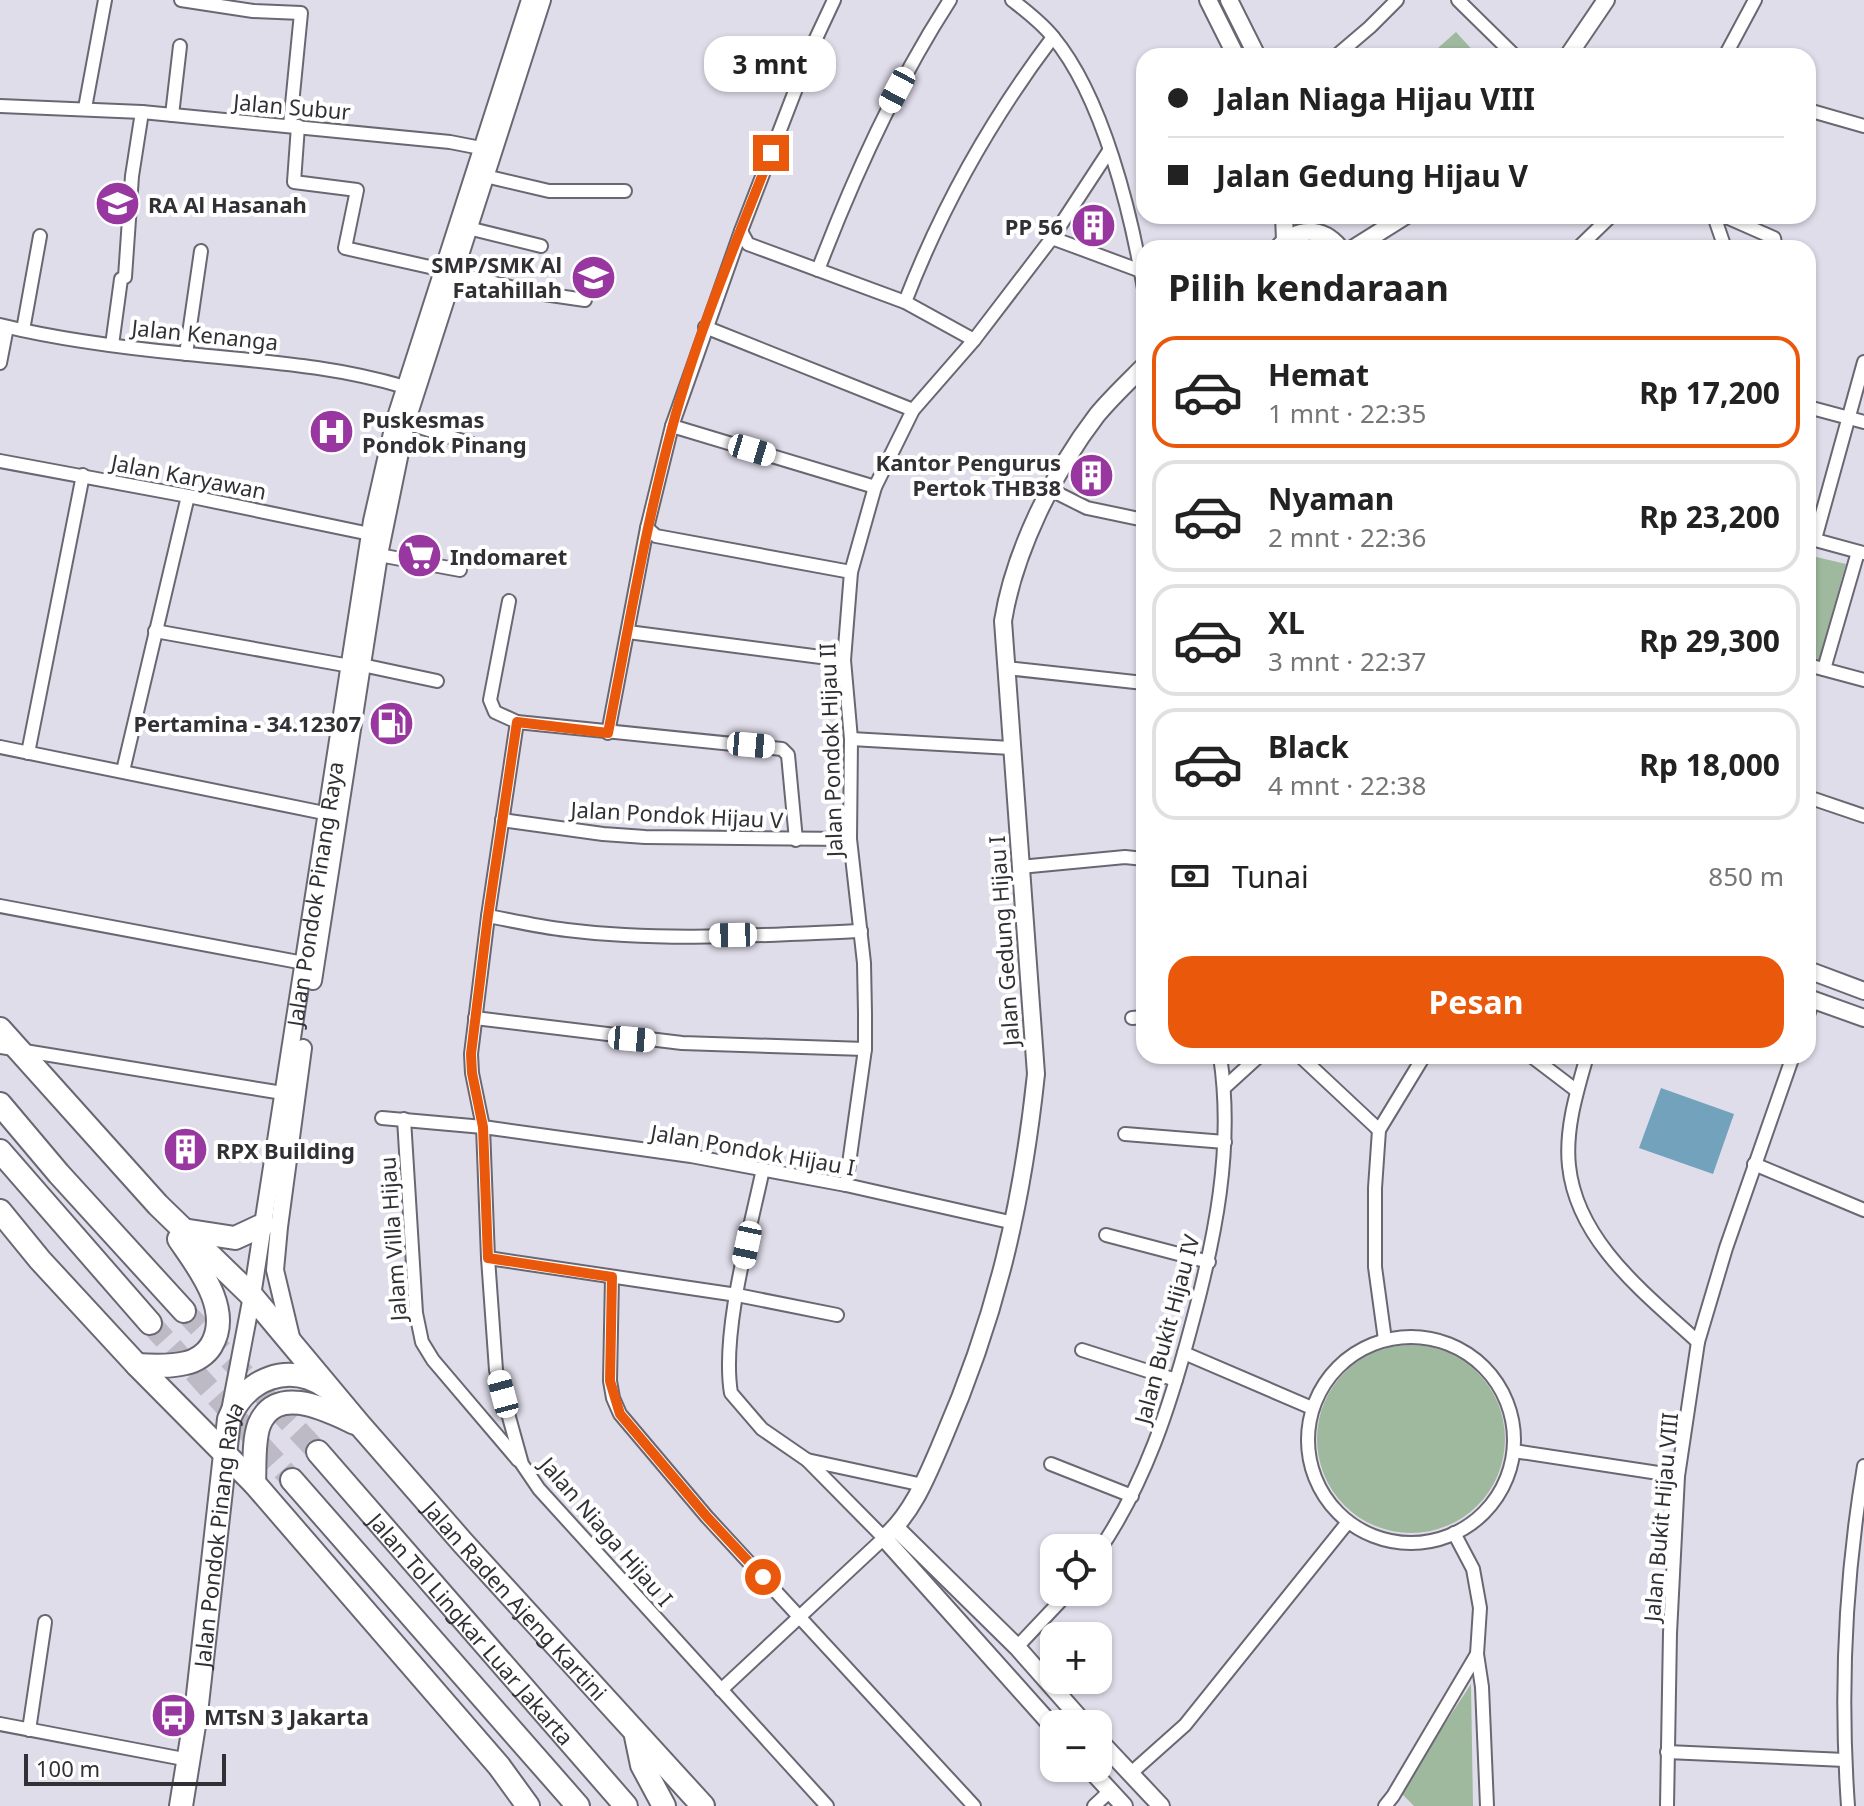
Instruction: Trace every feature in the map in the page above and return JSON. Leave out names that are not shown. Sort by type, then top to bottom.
[{"type":"highway","points":[[0,1029],[10,1048],[158,1205],[209,1287],[215,1304],[216,1332],[207,1351],[187,1363],[137,1365]]},
{"type":"highway","points":[[0,1104],[59,1174],[184,1311]]},
{"type":"highway","points":[[0,1151],[150,1323]]},
{"type":"highway","name":"Jalan Raden Ajeng Kartini","points":[[158,1205],[252,1296],[359,1424],[703,1806]]},
{"type":"highway","points":[[0,1211],[40,1260],[137,1365],[254,1483],[499,1766],[528,1806]]},
{"type":"highway","points":[[182,1229],[235,1238],[263,1225]]},
{"type":"highway","name":"Jalan Raden Ajeng Kartini","points":[[229,1419],[234,1406],[253,1386],[279,1375],[306,1377],[331,1390]]},
{"type":"highway","points":[[254,1483],[258,1427],[263,1417],[285,1402],[309,1404],[359,1424]]},
{"type":"highway","name":"Jalan Pondok Pinang Raya","points":[[181,1806],[229,1419]]},
{"type":"highway","name":"Jalan Tol Lingkar Luar Jakarta","points":[[318,1452],[626,1806]]},
{"type":"highway","name":"Jalan Tol Lingkar Luar Jakarta","points":[[292,1480],[578,1806]]},
{"type":"highway","points":[[636,1735],[642,1765],[664,1806]]},
{"type":"main road","name":"Jalan Pondok Pinang Raya","points":[[448,271],[468,228],[485,176],[488,149],[530,0]]},
{"type":"main road","name":"Jalan Pondok Pinang Raya","points":[[292,1341],[275,1270],[285,1138],[376,535],[400,421],[488,149],[542,0]]},
{"type":"main road","points":[[1208,0],[1232,48]]},
{"type":"main road","points":[[1229,0],[1253,48]]},
{"type":"main road","points":[[1573,48],[1606,0]]},
{"type":"main road","points":[[1287,240],[1308,224],[1333,240]]},
{"type":"main road","points":[[1367,240],[1392,224]]},
{"type":"main road","name":"Jalan Gedung Hijau I","points":[[890,1533],[923,1485],[989,1322],[1024,1173],[1036,1074],[1003,621],[1008,586],[1036,516],[1076,446],[1098,414],[1136,374]]},
{"type":"main road","name":"Jalan Pondok Pinang Raya","points":[[356,665],[379,555],[376,535]]},
{"type":"main road","points":[[1816,973],[1864,991]]},
{"type":"main road","points":[[1816,1006],[1864,1018]]},
{"type":"main road","name":"Jalan Pondok Pinang Raya","points":[[229,1419],[263,1225],[285,1138]]},
{"type":"main road","points":[[890,1533],[946,1577],[1017,1647],[1066,1710]]},
{"type":"main road","points":[[890,1533],[1040,1711]]},
{"type":"main road","points":[[1112,1754],[1161,1806]]},
{"type":"main road","points":[[1102,1782],[1124,1806]]},
{"type":"street","points":[[85,108],[105,0]]},
{"type":"street","points":[[181,0],[268,6],[301,14],[294,182],[357,190],[345,248],[539,294],[585,300]]},
{"type":"street","points":[[608,733],[647,528],[672,426],[741,231],[812,47],[834,0]]},
{"type":"street","points":[[818,270],[878,128],[910,65],[950,0]]},
{"type":"street","points":[[1012,0],[1053,37],[1081,81],[1109,151],[1136,252]]},
{"type":"street","points":[[1345,48],[1397,0]]},
{"type":"street","points":[[1458,0],[1507,48]]},
{"type":"street","points":[[1729,48],[1755,0]]},
{"type":"street","points":[[905,302],[938,222],[958,183],[1002,108],[1053,37]]},
{"type":"street","points":[[172,115],[180,46]]},
{"type":"street","name":"Jalan Subur","points":[[0,106],[142,112],[450,142],[488,149]]},
{"type":"street","points":[[112,345],[121,279],[125,277],[132,176],[142,112]]},
{"type":"street","points":[[1816,112],[1864,126]]},
{"type":"street","name":"Jalan Pondok Hijau II","points":[[846,1185],[865,1049],[864,963],[850,839],[851,739],[844,660],[851,572],[875,487],[913,410],[974,340],[1052,238],[1109,151]]},
{"type":"street","points":[[485,176],[549,191],[625,191]]},
{"type":"street","points":[[1744,224],[1774,240]]},
{"type":"street","points":[[468,228],[541,246]]},
{"type":"street","points":[[741,231],[748,244],[905,302],[974,340]]},
{"type":"street","points":[[23,330],[40,236]]},
{"type":"street","points":[[1052,238],[1136,269]]},
{"type":"street","points":[[186,354],[201,251]]},
{"type":"street","points":[[0,363],[3,326]]},
{"type":"street","name":"Jalan Kenanga","points":[[3,326],[112,345],[338,369],[411,388]]},
{"type":"street","points":[[705,327],[913,410]]},
{"type":"street","points":[[1816,522],[1864,362]]},
{"type":"street","points":[[1816,409],[1864,422]]},
{"type":"street","points":[[400,421],[472,444]]},
{"type":"street","points":[[672,426],[875,487]]},
{"type":"street","name":"Jalan Karyawan","points":[[0,461],[376,535]]},
{"type":"street","points":[[28,753],[83,475]]},
{"type":"street","points":[[1051,490],[1087,508],[1136,518]]},
{"type":"street","points":[[123,771],[188,496]]},
{"type":"street","points":[[647,528],[656,536],[851,572]]},
{"type":"street","points":[[1816,539],[1861,552],[1824,669]]},
{"type":"street","points":[[379,555],[460,570]]},
{"type":"street","points":[[509,601],[490,700],[495,712],[517,722],[778,748],[788,755],[796,840]]},
{"type":"street","points":[[155,631],[437,681]]},
{"type":"street","points":[[628,632],[844,660]]},
{"type":"street","points":[[1816,667],[1864,680]]},
{"type":"street","points":[[1006,668],[1136,682]]},
{"type":"street","name":"Jalan Niaga Hijau I","points":[[517,722],[488,916],[475,1018],[472,1073],[483,1127],[496,1370],[522,1464],[539,1489],[827,1806]]},
{"type":"street","points":[[851,739],[1011,748]]},
{"type":"street","points":[[0,747],[333,815]]},
{"type":"street","points":[[1816,800],[1864,816]]},
{"type":"street","name":"Jalan Pondok Hijau V","points":[[502,820],[645,837],[850,839]]},
{"type":"street","points":[[1020,867],[1136,858]]},
{"type":"street","points":[[0,906],[310,964]]},
{"type":"street","points":[[488,916],[565,930],[625,935],[685,937],[861,931]]},
{"type":"street","points":[[475,1018],[682,1043],[865,1049]]},
{"type":"street","points":[[10,1048],[291,1094]]},
{"type":"street","name":"Jalan Bukit Hijau IV","points":[[1109,1534],[1150,1459],[1209,1262],[1225,1142],[1225,1087],[1221,1064]]},
{"type":"street","points":[[1225,1087],[1250,1064]]},
{"type":"street","points":[[1309,1064],[1379,1130]]},
{"type":"street","points":[[1385,1340],[1375,1267],[1379,1130],[1419,1064]]},
{"type":"street","points":[[1542,1064],[1577,1091]]},
{"type":"street","points":[[1585,1064],[1571,1123],[1569,1165],[1577,1202],[1604,1249],[1698,1342]]},
{"type":"street","name":"Jalan Bukit Hijau VIII","points":[[1667,1806],[1678,1476],[1698,1342],[1754,1164],[1790,1064]]},
{"type":"street","points":[[382,1118],[483,1127]]},
{"type":"street","name":"Jalam Villa Hijau","points":[[404,1119],[417,1328],[433,1360],[522,1464]]},
{"type":"street","name":"Jalan Pondok Hijau I","points":[[483,1127],[763,1169],[1014,1223]]},
{"type":"street","points":[[1125,1134],[1225,1142]]},
{"type":"street","points":[[1754,1164],[1864,1210]]},
{"type":"street","points":[[721,1690],[890,1533],[871,1525],[807,1460],[762,1429],[731,1393],[729,1367],[737,1295],[763,1169]]},
{"type":"street","points":[[1106,1235],[1209,1262]]},
{"type":"street","points":[[488,1258],[737,1295],[837,1315]]},
{"type":"street","points":[[612,1277],[610,1381],[620,1414],[707,1517],[974,1806]]},
{"type":"street","points":[[1410,1337],[1435,1340],[1458,1348],[1479,1362],[1496,1381],[1507,1402],[1514,1427],[1514,1451],[1507,1477],[1495,1500],[1477,1519],[1454,1533],[1411,1543],[1367,1533],[1348,1522],[1320,1490],[1307,1450],[1312,1408],[1320,1389],[1340,1365],[1366,1347],[1385,1340],[1410,1337]]},
{"type":"street","points":[[1082,1350],[1176,1380]]},
{"type":"street","points":[[1184,1353],[1312,1408]]},
{"type":"street","points":[[1514,1451],[1678,1476]]},
{"type":"street","points":[[807,1460],[923,1485]]},
{"type":"street","points":[[1051,1464],[1132,1496]]},
{"type":"street","points":[[1848,1806],[1845,1760],[1848,1584],[1864,1466]]},
{"type":"street","points":[[1130,1774],[1185,1725],[1348,1522]]},
{"type":"street","points":[[1454,1533],[1473,1569],[1480,1608],[1477,1654],[1482,1687],[1487,1806]]},
{"type":"street","points":[[1017,1647],[1056,1606]]},
{"type":"street","points":[[29,1730],[45,1622]]},
{"type":"street","points":[[1403,1806],[1389,1801],[1477,1654]]},
{"type":"street","points":[[0,1724],[189,1760]]},
{"type":"street","points":[[1667,1752],[1845,1760]]},
{"type":"street","points":[[1094,1806],[1110,1791]]},
{"type":"green space","points":[[1456,32],[1471,48],[1438,48]]},
{"type":"green space","points":[[1816,557],[1846,564],[1816,662]]},
{"type":"green space","points":[[1411,1345],[1447,1353],[1477,1373],[1497,1403],[1505,1439],[1497,1475],[1477,1505],[1447,1525],[1411,1533],[1375,1525],[1345,1505],[1325,1475],[1317,1439],[1325,1403],[1345,1373],[1375,1353]]},
{"type":"green space","points":[[1471,1684],[1473,1806],[1414,1806],[1400,1792]]},
{"type":"water","points":[[1661,1088],[1734,1114],[1713,1174],[1639,1148]]},
{"type":"tunnel","points":[[184,1311],[318,1452]]},
{"type":"tunnel","points":[[150,1323],[292,1480]]},
{"type":"place","name":"RA Al Hasanah","points":[[117,204]]},
{"type":"place","name":"PP 56","points":[[1094,226]]},
{"type":"place","name":"SMP/SMK Al Fatahillah","points":[[593,277]]},
{"type":"place","name":"Puskesmas Pondok Pinang","points":[[331,432]]},
{"type":"place","name":"Kantor Pengurus Pertok THB38","points":[[1092,475]]},
{"type":"place","name":"Indomaret","points":[[419,556]]},
{"type":"place","name":"Pertamina - 34.12307","points":[[392,723]]},
{"type":"place","name":"RPX Building","points":[[185,1150]]},
{"type":"place","name":"MTsN 3 Jakarta","points":[[173,1716]]},
{"type":"route","points":[[763,1577],[707,1517],[620,1414],[610,1381],[612,1277],[488,1258],[483,1127],[471,1054],[517,722],[608,733],[647,528],[672,426],[705,327],[771,153]]}]
